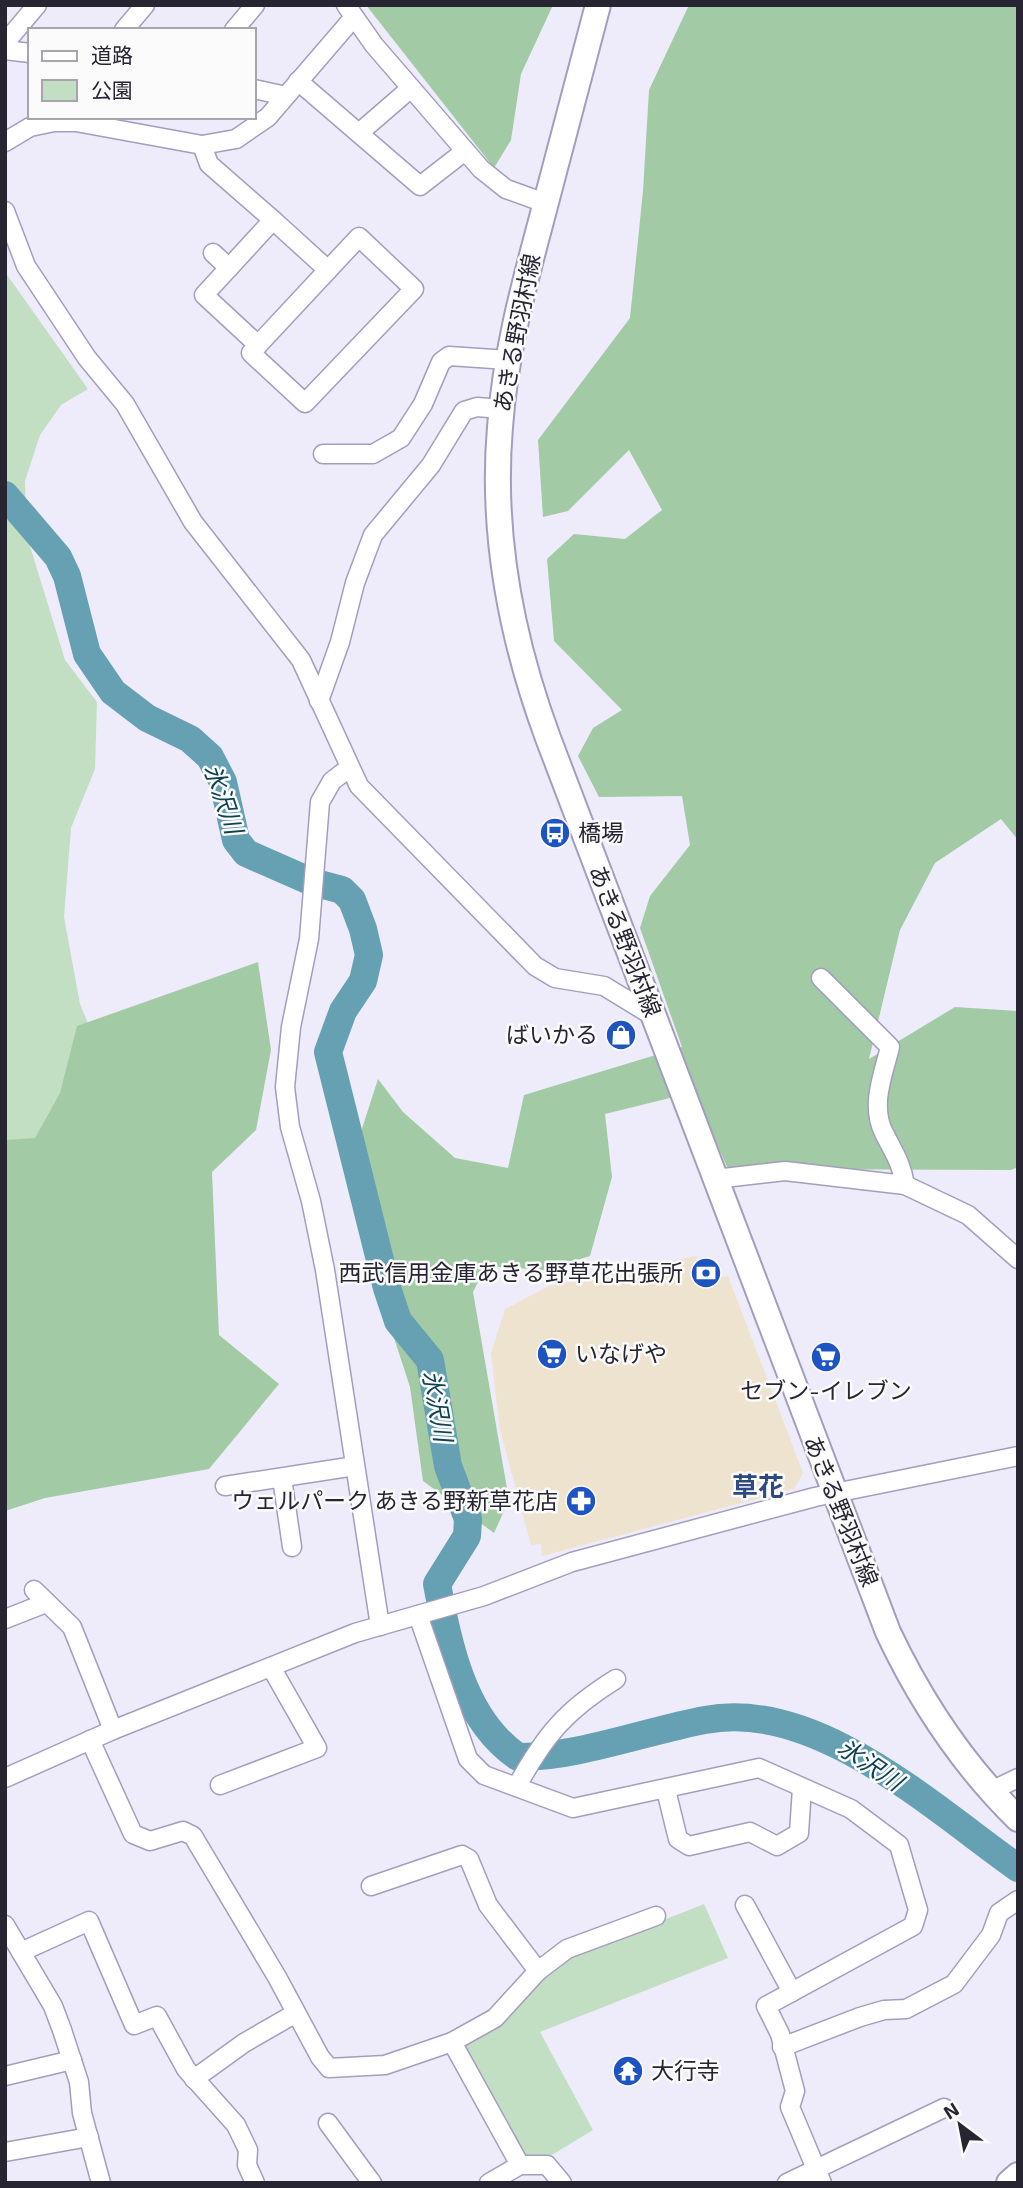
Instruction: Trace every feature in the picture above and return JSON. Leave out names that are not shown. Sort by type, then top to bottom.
[{"type":"main road","name":"あきる野羽村線","points":[[598,5],[545,203],[508,360],[502,409],[499,520],[507,590],[520,650],[539,713],[653,1016],[834,1493],[904,1665],[957,1751],[1018,1819]]},
{"type":"main road","points":[[1009,2183],[1018,2175]]},
{"type":"street","points":[[5,43],[37,5]]},
{"type":"street","points":[[126,28],[145,5]]},
{"type":"street","points":[[236,28],[255,5]]},
{"type":"street","points":[[5,142],[30,127],[76,122],[202,145],[236,139],[259,125],[292,89],[350,11],[465,151],[506,190],[545,203]]},
{"type":"street","points":[[5,50],[28,53]]},
{"type":"street","points":[[359,133],[411,88]]},
{"type":"street","points":[[256,89],[292,89],[359,133],[421,186],[465,151]]},
{"type":"street","points":[[202,145],[209,164],[328,270]]},
{"type":"street","points":[[5,211],[31,275],[87,358],[125,404],[198,530],[295,651],[359,786],[535,966],[555,978],[604,986],[653,1016]]},
{"type":"street","points":[[258,345],[204,295],[273,220]]},
{"type":"street","points":[[359,237],[414,289],[305,403],[251,353],[258,345],[359,237]]},
{"type":"street","points":[[213,253],[229,268]]},
{"type":"street","points":[[323,454],[373,454],[401,438],[423,404],[441,362],[449,356],[508,360]]},
{"type":"street","points":[[320,701],[340,642],[355,583],[373,535],[431,466],[464,411],[477,407],[502,409]]},
{"type":"street","points":[[349,768],[331,781],[320,802],[309,939],[291,1027],[285,1087],[290,1127],[311,1201],[325,1270],[380,1626]]},
{"type":"street","points":[[821,978],[890,1047],[877,1101],[882,1131],[898,1158],[905,1185]]},
{"type":"street","points":[[715,1179],[785,1171],[905,1185],[968,1215],[1018,1259]]},
{"type":"street","points":[[5,1778],[113,1730],[271,1667],[380,1626],[516,1585],[572,1562],[834,1493],[1018,1455]]},
{"type":"street","points":[[225,1486],[355,1466]]},
{"type":"street","points":[[282,1478],[292,1547]]},
{"type":"street","points":[[5,1619],[40,1596],[72,1627],[113,1730]]},
{"type":"street","points":[[423,1613],[468,1759],[484,1774],[573,1808],[759,1769],[850,1809],[898,1845],[918,1910],[913,1926],[766,2006],[795,2091],[790,2107],[819,2175]]},
{"type":"street","points":[[220,1786],[317,1748],[271,1667]]},
{"type":"street","points":[[517,1786],[546,1737],[585,1698],[616,1679]]},
{"type":"street","points":[[90,1740],[133,1835],[150,1841],[183,1830],[193,1836],[329,2068],[385,2065],[452,2042],[495,2018],[538,1971],[568,1949],[656,1916]]},
{"type":"street","points":[[991,1791],[1018,1778]]},
{"type":"street","points":[[666,1790],[678,1839],[689,1846],[750,1832],[777,1846],[799,1833],[802,1788]]},
{"type":"street","points":[[371,1886],[462,1855],[469,1859],[488,1905],[538,1971]]},
{"type":"street","points":[[782,2047],[860,2017],[884,2010],[906,2009],[954,1984],[990,1935],[999,1913],[1018,1900]]},
{"type":"street","points":[[745,1905],[792,1992]]},
{"type":"street","points":[[14,1947],[89,1921],[134,2025],[157,2016],[194,2079],[236,2125],[248,2150],[247,2165],[256,2183]]},
{"type":"street","points":[[5,1924],[14,1947],[52,2006],[72,2060],[101,2183]]},
{"type":"street","points":[[194,2079],[244,2043],[296,2013]]},
{"type":"street","points":[[452,2042],[520,2165]]},
{"type":"street","points":[[5,2076],[72,2060]]},
{"type":"street","points":[[787,2183],[819,2175],[944,2108]]},
{"type":"street","points":[[328,2123],[372,2183]]},
{"type":"street","points":[[5,2152],[89,2137]]},
{"type":"street","points":[[489,2183],[520,2165],[547,2165],[562,2183]]},
{"type":"shaded area","points":[[696,1256],[702,1280],[728,1276],[803,1473],[794,1489],[542,1556],[541,1544],[531,1545],[500,1430],[491,1353],[505,1309],[549,1286]]},
{"type":"green space","points":[[366,5],[553,5],[521,74],[511,140],[494,168]]},
{"type":"green space","points":[[689,5],[1018,5],[1018,840],[1001,819],[935,863],[900,930],[869,1059],[955,1007],[1018,1011],[1018,1167],[1011,1170],[728,1169],[694,1092],[605,1114],[612,1177],[590,1256],[545,1270],[486,1266],[473,1292],[509,1500],[494,1533],[423,1481],[410,1387],[383,1304],[358,1141],[378,1079],[403,1112],[455,1158],[508,1168],[524,1095],[682,1047],[640,928],[650,896],[690,845],[682,796],[599,797],[578,756],[593,728],[622,710],[554,641],[547,559],[574,534],[625,539],[662,510],[629,450],[568,511],[543,517],[538,440],[630,318],[643,191],[649,90]]},
{"type":"green space","points":[[5,272],[88,389],[61,405],[40,435],[25,481],[26,533],[65,660],[97,702],[95,769],[71,828],[64,917],[80,1004],[113,1084],[5,1179]]},
{"type":"green space","points":[[258,962],[271,1050],[256,1130],[212,1172],[219,1335],[279,1384],[209,1469],[45,1498],[5,1511],[5,1140],[35,1138],[60,1093],[77,1026]]},
{"type":"green space","points":[[704,1904],[728,1958],[540,2032],[593,2130],[547,2158],[520,2157],[460,2045],[573,1956]]},
{"type":"waterway","name":"氷沢川","points":[[5,495],[58,557],[67,576],[87,654],[113,692],[147,718],[190,739],[210,757],[223,782],[236,840],[246,853],[312,882],[342,890],[352,900],[369,955],[363,981],[343,1011],[328,1052],[387,1288],[398,1321],[430,1360],[448,1466],[468,1519],[467,1536],[437,1584],[461,1680],[484,1723],[499,1741],[518,1757],[587,1749],[705,1720],[747,1718],[788,1725],[830,1741],[871,1763],[1018,1868]]},
{"type":"place","name":"橋場","points":[[555,833]]},
{"type":"place","name":"ばいかる","points":[[621,1035]]},
{"type":"place","name":"西武信用金庫あきる野草花出張所","points":[[706,1273]]},
{"type":"place","name":"いなげや","points":[[552,1354]]},
{"type":"place","name":"セブン-イレブン","points":[[826,1357]]},
{"type":"place","name":"ウェルパーク あきる野新草花店","points":[[581,1501]]},
{"type":"place","name":"大行寺","points":[[628,2071]]},
{"type":"district","name":"草花","points":[[758,1487]]}]
